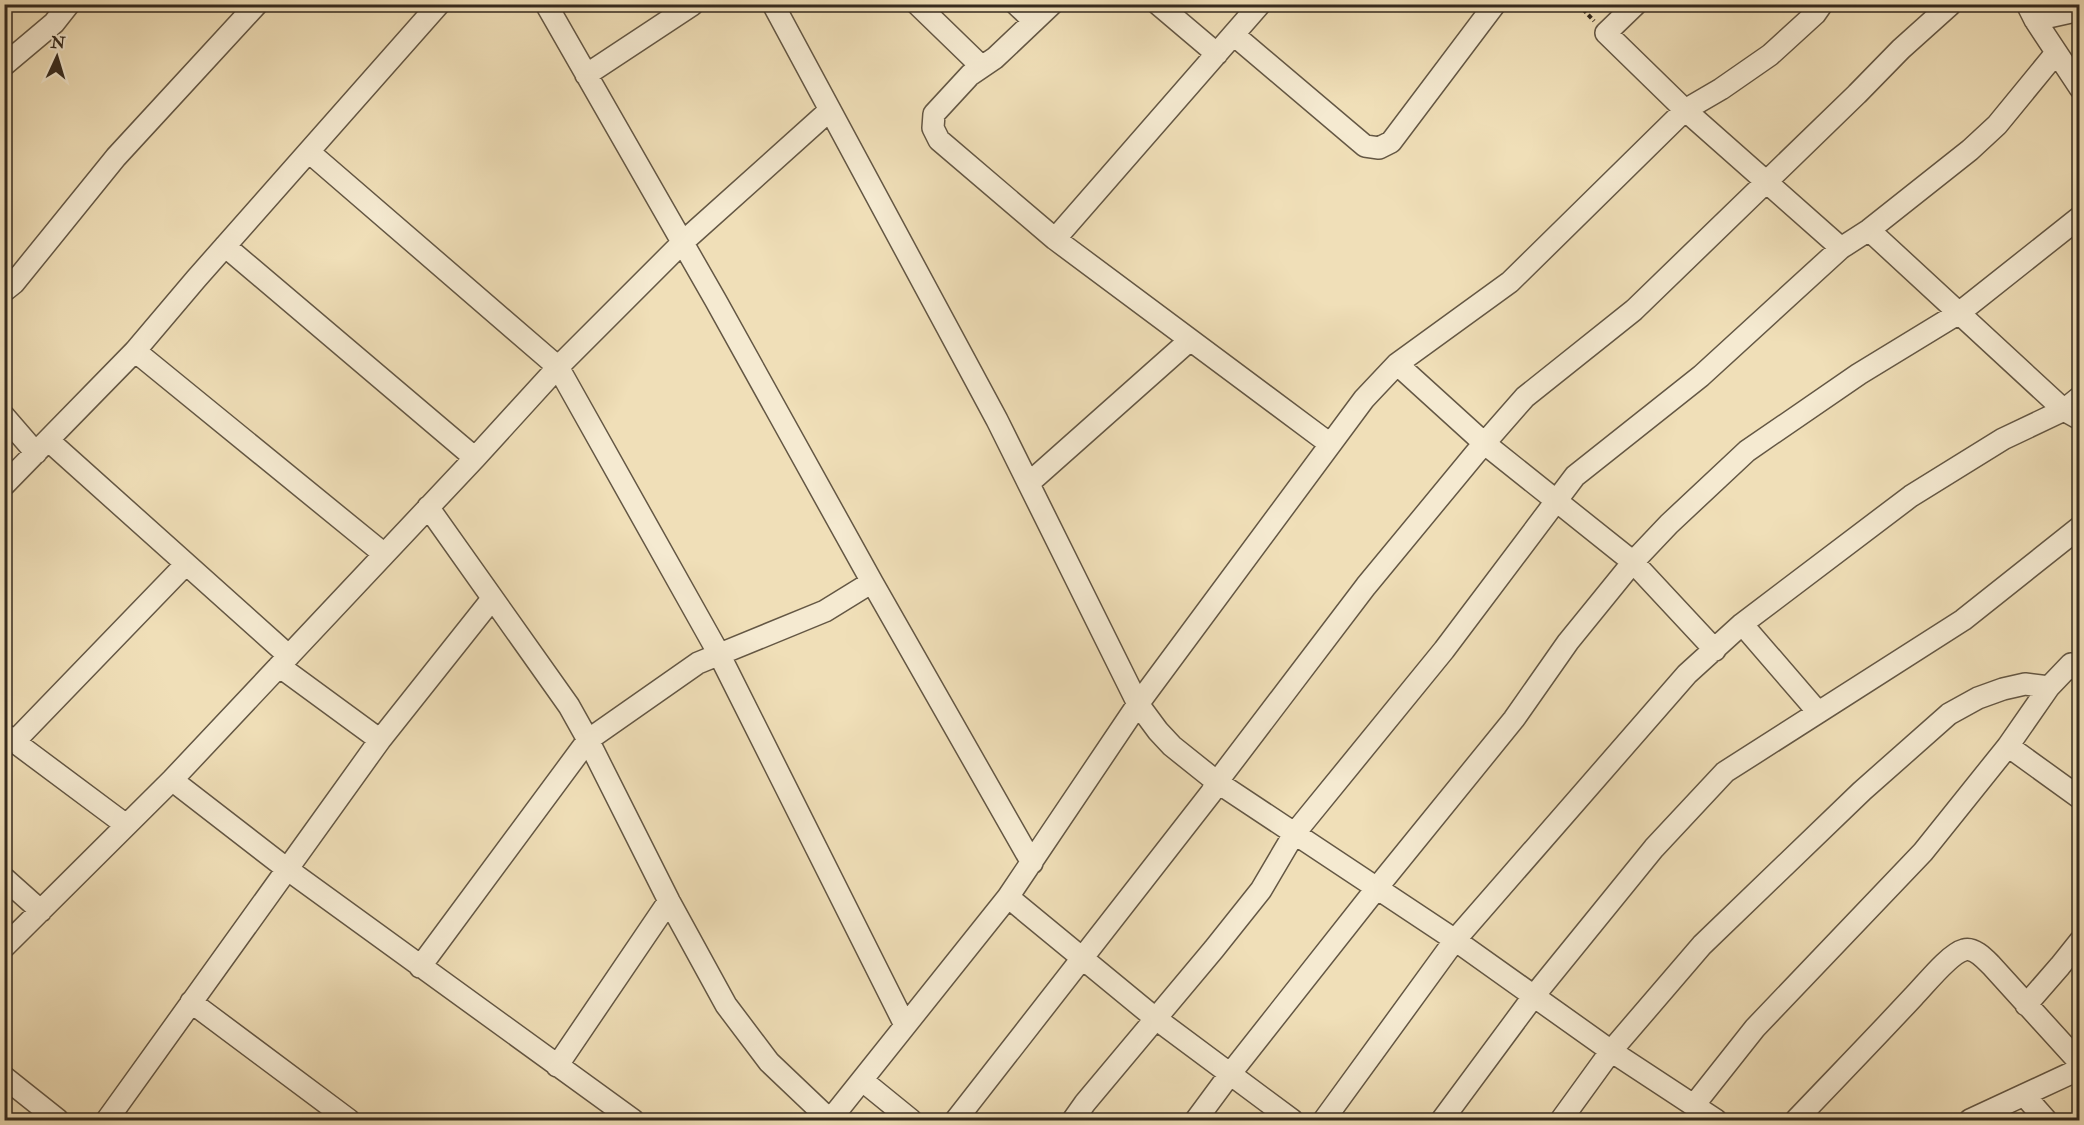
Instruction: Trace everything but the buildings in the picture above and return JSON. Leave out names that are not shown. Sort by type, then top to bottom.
[{"type":"street","points":[[4,65],[54,23],[69,4]]},
{"type":"street","points":[[4,291],[14,283],[116,157],[257,4]]},
{"type":"street","points":[[4,485],[135,351],[439,4]]},
{"type":"street","points":[[546,4],[683,242],[872,582],[1032,863]]},
{"type":"street","points":[[773,4],[1029,483],[1138,704],[1158,731],[1172,746],[1217,782],[1455,940],[1704,1115],[1755,1028],[1923,852],[2008,746],[2049,687],[2077,664]]},
{"type":"street","points":[[917,4],[982,67]]},
{"type":"street","points":[[1016,4],[1034,21]]},
{"type":"street","points":[[1052,4],[995,58],[970,75],[934,114],[933,128],[939,140],[1054,239],[1330,444]]},
{"type":"street","points":[[1158,4],[1217,54]]},
{"type":"street","points":[[1054,239],[1260,4]]},
{"type":"street","points":[[1234,35],[1365,146],[1379,148],[1391,142],[1495,4]]},
{"type":"street","points":[[1636,4],[1606,33],[1685,110],[1840,248]]},
{"type":"street","points":[[428,507],[569,706],[669,901],[726,1005],[770,1062],[830,1120],[1008,897],[1138,704],[1364,399],[1397,364],[1510,282],[1685,110],[1721,89],[1770,55],[1815,14],[1822,4]]},
{"type":"street","points":[[586,75],[692,5]]},
{"type":"street","points":[[957,1120],[1211,793],[1366,586],[1484,443],[1525,397],[1634,310],[1901,49],[1950,5]]},
{"type":"street","points":[[2079,10],[2031,12],[2079,88]]},
{"type":"street","points":[[1073,1120],[1261,890],[1294,834],[1444,650],[1575,476],[1701,376],[1840,248],[1869,230],[1998,125],[2056,53]]},
{"type":"street","points":[[4,947],[172,780],[476,458],[558,367],[683,242],[830,110]]},
{"type":"street","points":[[309,152],[558,367],[719,654],[905,1025]]},
{"type":"street","points":[[1196,1120],[1376,889],[1514,719],[1568,642],[1634,562],[1669,524],[1747,451],[1858,374],[1959,313],[2079,217]]},
{"type":"street","points":[[1324,1120],[1455,940],[1687,674],[1742,624],[1911,496],[2003,439],[2074,409],[1959,313],[1869,230]]},
{"type":"street","points":[[225,246],[476,458]]},
{"type":"street","points":[[1029,483],[1190,340]]},
{"type":"street","points":[[135,351],[384,554]]},
{"type":"street","points":[[1397,364],[1484,443],[1634,562],[1714,650]]},
{"type":"street","points":[[4,416],[186,564],[284,661],[380,740]]},
{"type":"street","points":[[1442,1120],[1533,997],[1654,848],[1725,772],[1963,620],[2079,527]]},
{"type":"street","points":[[126,825],[9,738],[186,564]]},
{"type":"street","points":[[420,966],[588,740],[698,663],[825,611],[872,582]]},
{"type":"street","points":[[107,1120],[380,740],[492,599]]},
{"type":"street","points":[[1742,624],[1818,712]]},
{"type":"street","points":[[1561,1120],[1611,1051],[1702,945],[1862,791],[1948,714],[1978,698],[2003,689],[2025,684],[2049,687]]},
{"type":"street","points":[[2008,746],[2079,798]]},
{"type":"street","points":[[172,780],[287,869],[633,1120]]},
{"type":"street","points":[[4,878],[41,911]]},
{"type":"street","points":[[1008,897],[1155,1018],[1292,1120]]},
{"type":"street","points":[[557,1066],[669,901]]},
{"type":"street","points":[[2026,1005],[2079,940]]},
{"type":"street","points":[[1796,1120],[1954,955],[1962,950],[1968,949],[1981,956],[2079,1063]]},
{"type":"street","points":[[192,1002],[349,1120]]},
{"type":"street","points":[[1970,1120],[2079,1069]]},
{"type":"street","points":[[4,1077],[58,1120]]},
{"type":"street","points":[[863,1081],[911,1120]]},
{"type":"street","points":[[2024,1095],[2046,1120]]}]
